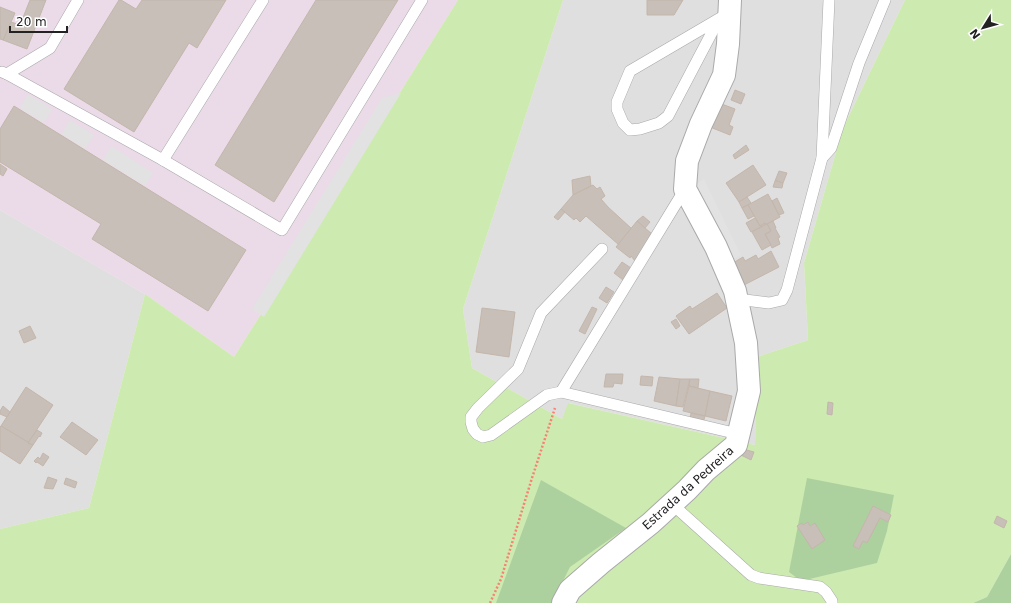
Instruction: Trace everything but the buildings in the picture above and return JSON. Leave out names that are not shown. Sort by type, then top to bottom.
[{"type":"street","points":[[685,189],[687,161],[724,75],[728,44],[726,10]]},
{"type":"street","name":"Estrada da Pedreira","points":[[563,603],[570,590],[651,523],[687,490],[706,470],[736,445],[749,391],[746,343],[735,290],[716,247],[685,189]]},
{"type":"lane","points":[[3,73],[50,48],[78,0]]},
{"type":"lane","points":[[163,160],[263,0]]},
{"type":"lane","points":[[3,73],[163,160],[282,230],[422,0]]},
{"type":"lane","points":[[737,299],[769,303],[782,300],[787,290],[822,158],[828,0]]},
{"type":"lane","points":[[822,158],[831,148],[859,63],[885,0]]},
{"type":"lane","points":[[726,10],[668,116],[659,123],[640,129],[630,130],[623,123],[617,109],[617,102],[630,70],[726,10]]},
{"type":"lane","points":[[561,392],[685,189]]},
{"type":"lane","points":[[602,249],[541,313],[518,369],[478,408],[472,417],[471,422],[473,430],[483,437],[491,435],[547,395],[561,392],[738,434]]},
{"type":"lane","points":[[672,504],[751,575],[759,578],[820,587],[826,592],[832,603]]},
{"type":"path","points":[[490,603],[501,579],[532,478],[561,392]]},
{"type":"shaded area","points":[[0,0],[458,0],[234,357],[145,294],[0,210]]},
{"type":"shaded area","points":[[563,0],[905,0],[843,128],[804,263],[808,340],[757,357],[755,445],[569,403],[562,419],[472,368],[463,309]]},
{"type":"shaded area","points":[[401,93],[264,317],[252,309],[382,98]]},
{"type":"shaded area","points":[[28,94],[52,109],[44,123],[20,108]]},
{"type":"shaded area","points":[[70,120],[94,135],[85,149],[61,134]]},
{"type":"shaded area","points":[[111,146],[153,173],[145,186],[103,160]]},
{"type":"shaded area","points":[[704,179],[741,255],[726,263],[692,187]]},
{"type":"shaded area","points":[[0,210],[145,294],[89,508],[0,529]]},
{"type":"green space","points":[[458,0],[563,0],[463,309],[472,368],[562,419],[568,403],[755,445],[757,357],[808,340],[804,263],[843,128],[905,0],[1011,0],[1011,554],[987,597],[973,603],[0,603],[0,529],[89,508],[145,294],[234,357]]},
{"type":"green space","points":[[807,478],[894,495],[887,531],[877,563],[801,581],[789,572]]},
{"type":"green space","points":[[541,480],[626,528],[570,567],[552,603],[496,603]]},
{"type":"green space","points":[[1011,554],[1011,603],[973,603],[987,597]]}]
